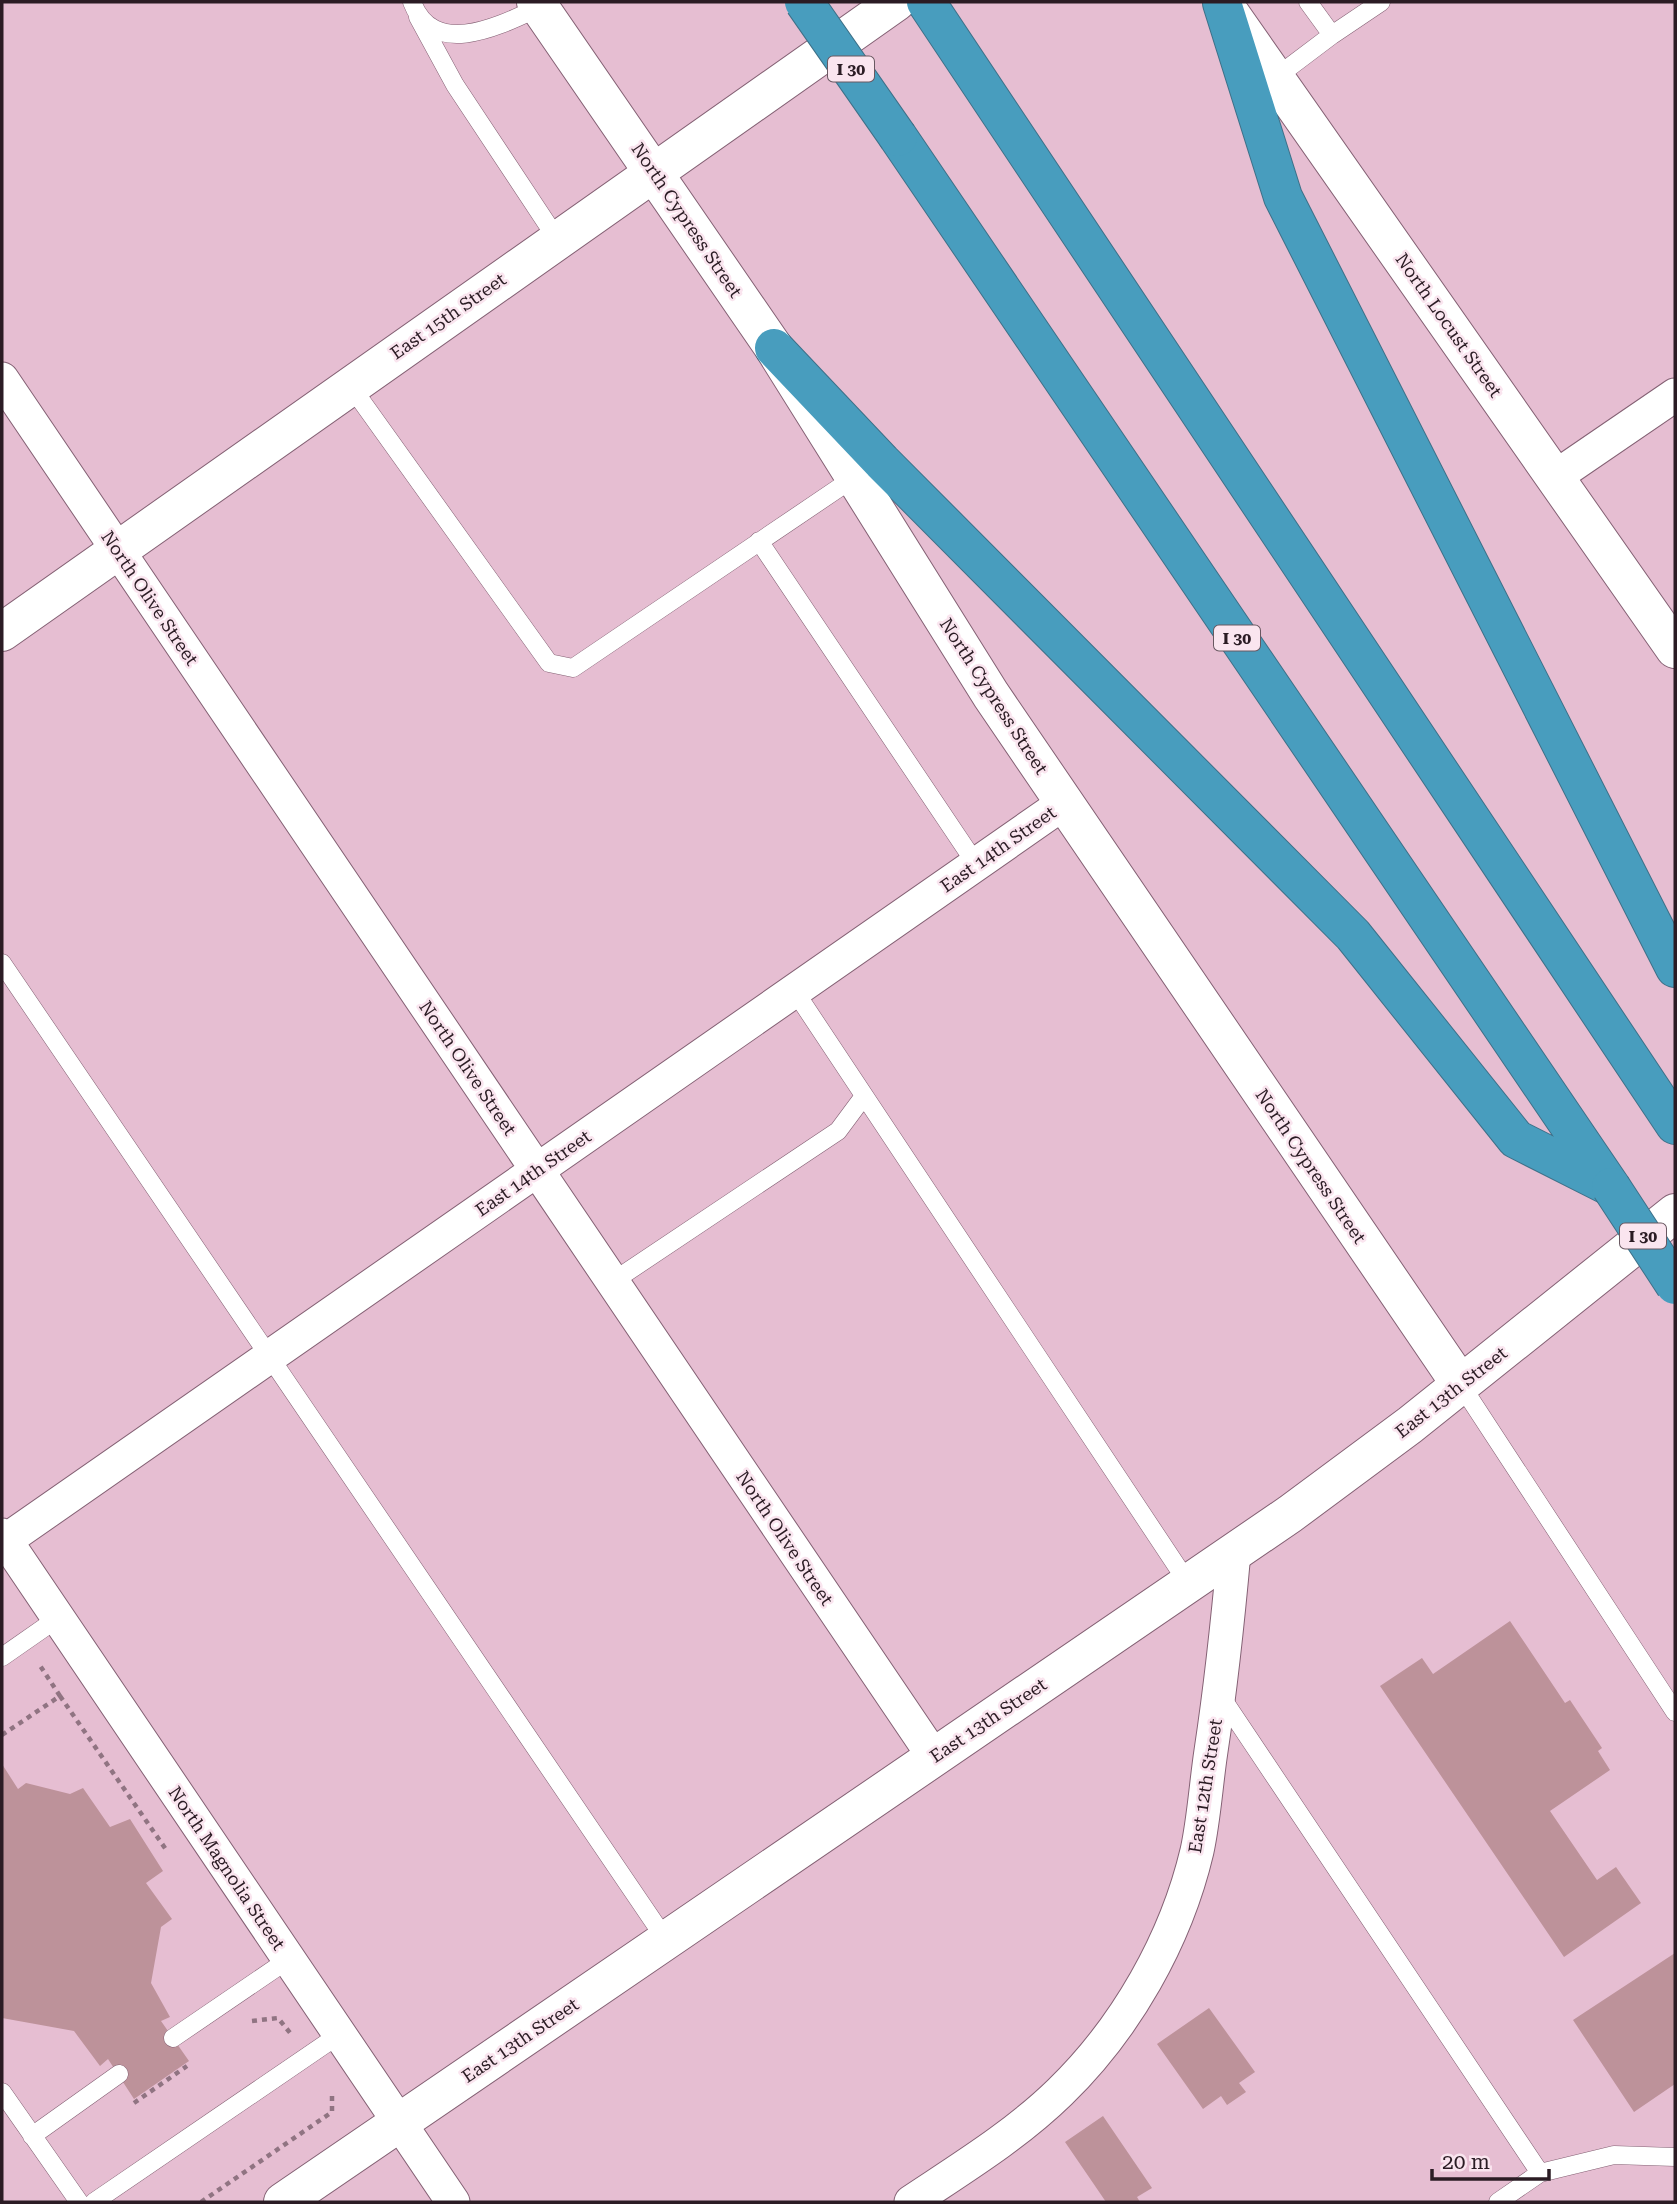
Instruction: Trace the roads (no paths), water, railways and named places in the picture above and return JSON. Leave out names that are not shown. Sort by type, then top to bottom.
[{"type":"highway","name":"I 30","points":[[804,2],[898,137],[1564,1148],[1611,1187],[1675,1285]]},
{"type":"highway","points":[[926,2],[1675,1125]]},
{"type":"highway","points":[[1222,2],[1283,197],[1675,968]]},
{"type":"highway","points":[[774,348],[882,462],[1353,935],[1516,1139],[1564,1148]]},
{"type":"main road","name":"East 15th Street","points":[[2,632],[895,2]]},
{"type":"main road","name":"North Locust Street","points":[[1222,2],[1675,649]]},
{"type":"main road","name":"North Cypress Street","points":[[538,4],[774,348],[990,695],[1461,1385]]},
{"type":"main road","name":"East 13th Street","points":[[283,2202],[1234,1552],[1410,1425],[1675,1213]]},
{"type":"street","name":"North Olive Street","points":[[2,379],[934,1757]]},
{"type":"street","points":[[1555,477],[1675,395]]},
{"type":"street","name":"East 14th Street","points":[[3,1539],[1064,803]]},
{"type":"street","name":"North Magnolia Street","points":[[3,1539],[453,2202]]},
{"type":"street","name":"East 12th Street","points":[[911,2202],[1012,2133],[1060,2093],[1121,2019],[1154,1965],[1178,1910],[1197,1850],[1220,1695],[1234,1552]]},
{"type":"lane","points":[[1308,2],[1332,35]]},
{"type":"lane","points":[[1275,78],[1381,2]]},
{"type":"lane","points":[[415,10],[440,31],[467,35],[493,29],[538,4]]},
{"type":"lane","points":[[415,10],[455,85],[557,239]]},
{"type":"lane","points":[[350,385],[549,663],[573,668],[855,477]]},
{"type":"lane","points":[[759,541],[976,864]]},
{"type":"lane","points":[[2,963],[666,1940]]},
{"type":"lane","points":[[794,990],[1188,1583]]},
{"type":"lane","points":[[612,1282],[838,1131],[864,1096]]},
{"type":"lane","points":[[1461,1385],[1675,1712]]},
{"type":"lane","points":[[2,1657],[58,1618]]},
{"type":"lane","points":[[1220,1695],[1540,2173]]},
{"type":"lane","points":[[173,2038],[289,1959]]},
{"type":"lane","points":[[94,2202],[340,2034]]},
{"type":"lane","points":[[32,2136],[118,2074]]},
{"type":"lane","points":[[2,2092],[79,2202]]},
{"type":"lane","points":[[1498,2202],[1540,2173],[1614,2155],[1675,2157]]}]
